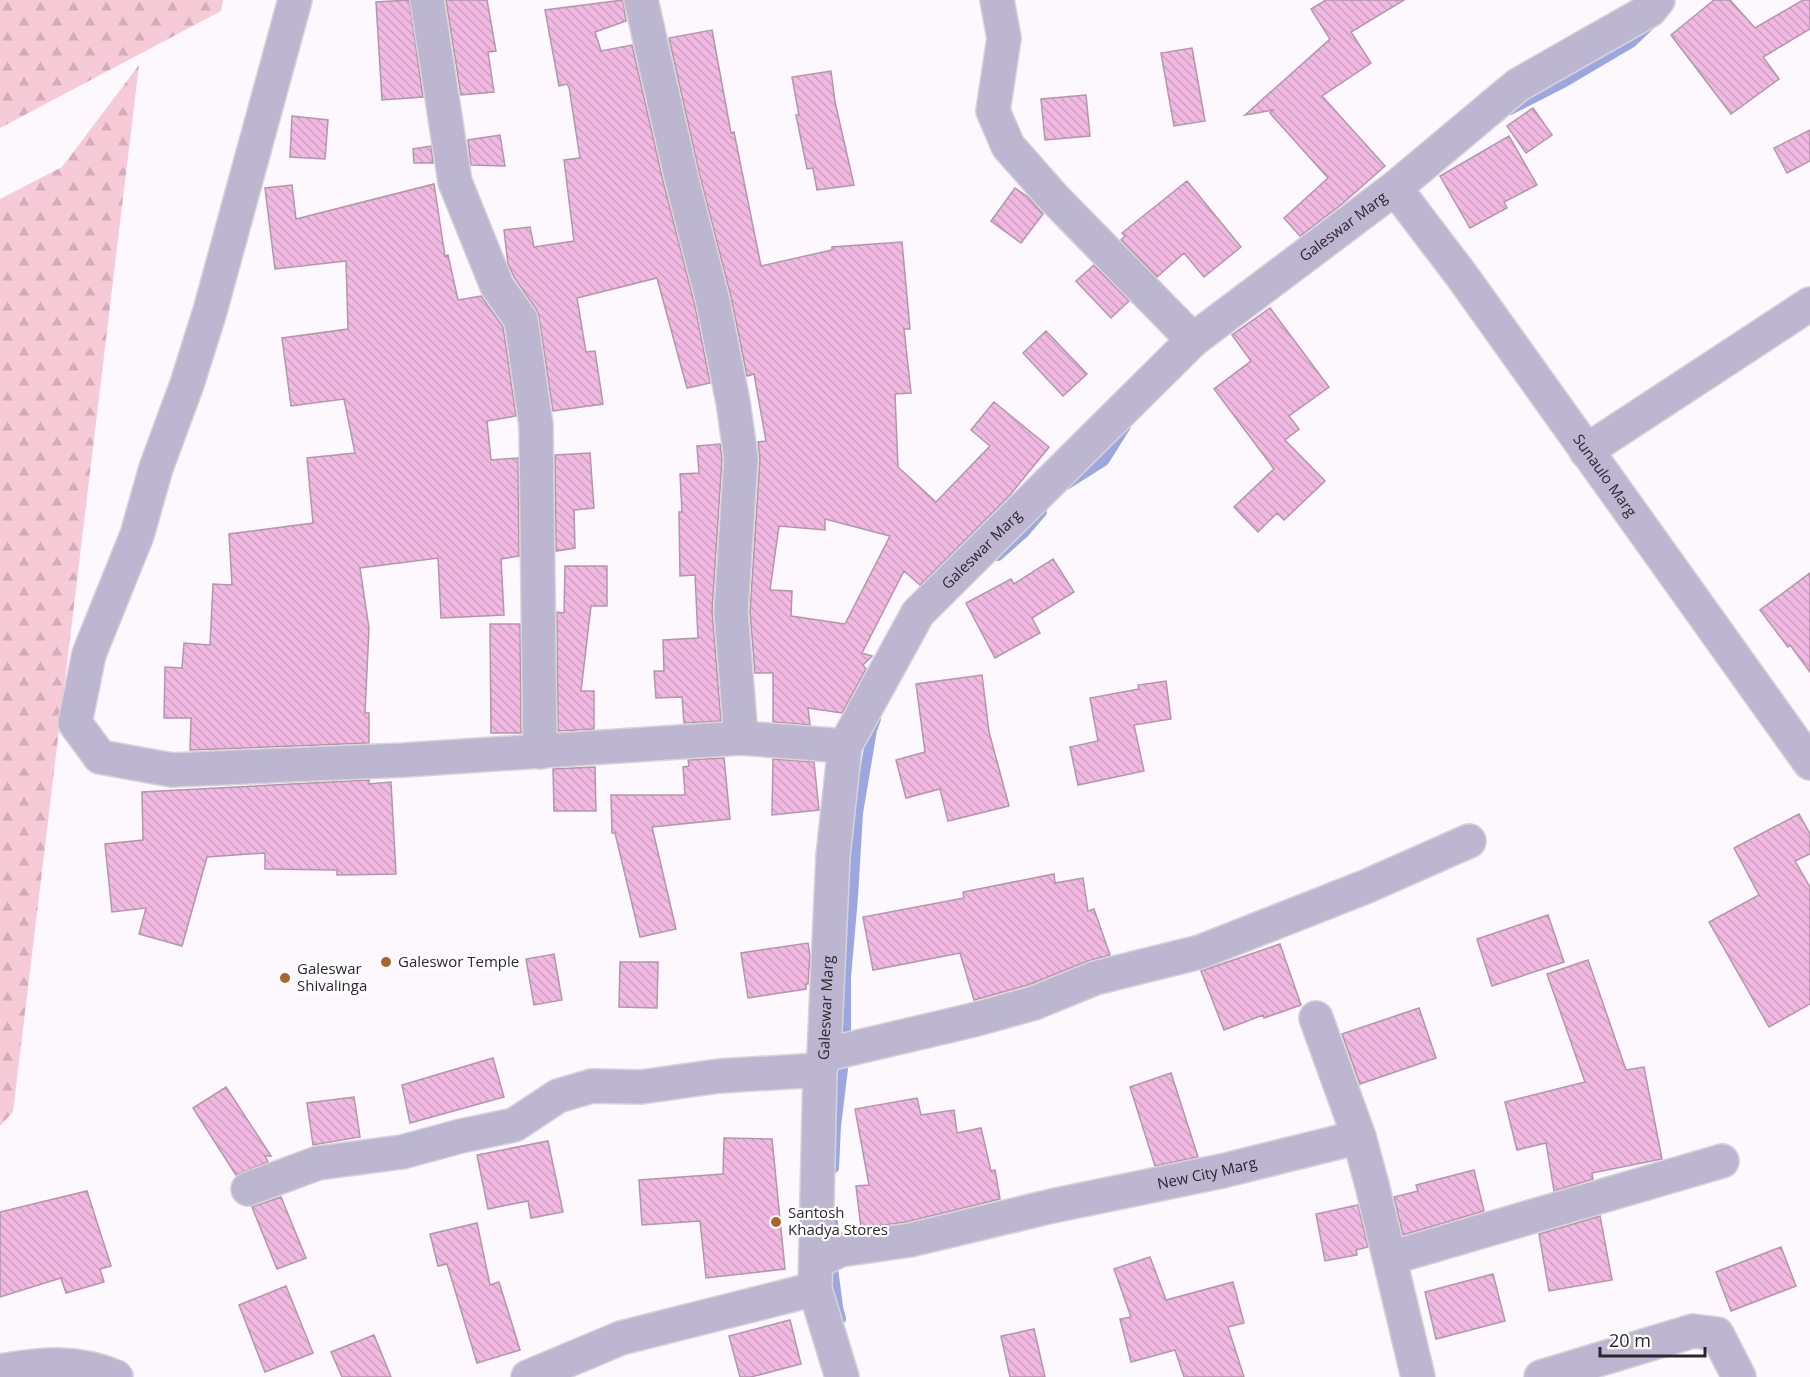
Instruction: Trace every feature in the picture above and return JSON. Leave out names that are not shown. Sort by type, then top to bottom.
[{"type":"street","points":[[296,0],[188,384],[156,468],[137,534],[89,654],[75,723],[100,758],[172,770],[540,752],[741,738],[845,746]]},
{"type":"street","points":[[427,0],[455,182],[496,286],[521,320],[536,425],[540,752]]},
{"type":"street","points":[[641,0],[681,176],[713,302],[733,402],[741,458],[731,612],[741,738]]},
{"type":"street","points":[[997,0],[1004,38],[993,111],[1008,146],[1052,196],[1193,340]]},
{"type":"street","name":"Galeswar Marg","points":[[842,1377],[815,1275],[822,1062],[833,856],[845,746],[918,613],[1193,340],[1395,188],[1518,85],[1650,10],[1658,0]]},
{"type":"street","name":"Sunaulo Marg","points":[[1395,188],[1462,276],[1586,451],[1800,727],[1810,763]]},
{"type":"street","points":[[1586,451],[1810,304]]},
{"type":"street","points":[[248,1189],[318,1163],[402,1152],[514,1125],[558,1096],[592,1086],[641,1087],[822,1062],[1034,1003],[1095,978],[1200,952],[1365,887],[1469,841]]},
{"type":"street","points":[[1316,1018],[1359,1137],[1419,1377]]},
{"type":"street","name":"New City Marg","points":[[528,1377],[621,1338],[815,1275],[840,1250],[910,1240],[1052,1206],[1222,1171],[1359,1137]]},
{"type":"street","points":[[1390,1258],[1722,1161]]},
{"type":"street","points":[[1541,1377],[1694,1331],[1717,1334],[1739,1377]]},
{"type":"street","points":[[0,1371],[42,1364],[76,1365],[116,1377]]},
{"type":"green space","points":[[0,0],[223,0],[221,11],[0,128]]},
{"type":"green space","points":[[139,65],[13,1112],[0,1126],[0,199],[62,167]]},
{"type":"building","points":[[409,0],[423,97],[382,100],[376,2]]},
{"type":"building","points":[[446,0],[487,0],[496,51],[488,52],[494,92],[461,95]]},
{"type":"building","points":[[623,0],[626,21],[595,32],[601,51],[632,45],[695,306],[710,383],[687,388],[657,278],[577,298],[586,352],[595,351],[603,404],[553,411],[539,317],[508,264],[504,230],[530,227],[534,247],[574,241],[564,160],[580,158],[569,87],[567,84],[559,86],[545,10]]},
{"type":"building","points":[[1326,0],[1404,0],[1351,32],[1371,63],[1322,96],[1385,166],[1342,204],[1300,236],[1284,218],[1328,178],[1270,113],[1273,110],[1245,115],[1330,39],[1311,9]]},
{"type":"building","points":[[1714,0],[1730,0],[1755,28],[1803,0],[1810,0],[1810,29],[1763,57],[1779,79],[1731,114],[1671,35]]},
{"type":"building","points":[[712,30],[731,133],[734,132],[761,266],[832,250],[832,247],[902,242],[910,329],[904,329],[911,393],[895,394],[898,467],[936,502],[990,446],[971,430],[994,402],[1049,447],[1010,495],[920,585],[904,571],[862,653],[872,656],[863,665],[866,669],[842,713],[808,708],[810,725],[773,722],[773,673],[755,673],[750,612],[760,459],[758,442],[766,441],[754,374],[747,376],[731,297],[699,172],[669,38]],"holes":[[[825,519],[890,536],[845,624],[791,616],[792,591],[770,590],[779,526],[825,530]]]},
{"type":"building","points":[[1192,48],[1205,121],[1174,126],[1161,53]]},
{"type":"building","points":[[831,71],[835,102],[854,185],[817,190],[813,168],[807,169],[796,115],[799,115],[792,77]]},
{"type":"building","points":[[1086,95],[1090,136],[1045,140],[1041,99]]},
{"type":"building","points":[[1533,108],[1552,135],[1526,153],[1507,126]]},
{"type":"building","points":[[292,116],[328,120],[325,159],[290,157]]},
{"type":"building","points":[[1810,130],[1810,161],[1787,173],[1774,148]]},
{"type":"building","points":[[500,135],[505,166],[471,165],[468,140]]},
{"type":"building","points":[[1509,136],[1537,185],[1504,202],[1507,208],[1470,228],[1440,176]]},
{"type":"building","points":[[431,146],[433,163],[414,163],[413,149]]},
{"type":"building","points":[[1187,181],[1241,247],[1204,277],[1184,253],[1157,277],[1121,240],[1125,236],[1122,233]]},
{"type":"building","points":[[434,184],[445,256],[448,255],[458,300],[481,296],[503,327],[516,416],[487,421],[491,460],[518,458],[519,556],[501,559],[504,615],[441,618],[438,558],[360,568],[369,628],[365,713],[369,713],[369,743],[190,750],[191,718],[164,718],[165,667],[182,668],[184,643],[210,645],[213,584],[232,585],[229,534],[313,523],[307,458],[355,453],[344,399],[291,406],[282,338],[348,329],[346,261],[275,269],[265,188],[292,185],[296,219]]},
{"type":"building","points":[[1015,188],[1028,197],[1043,214],[1021,243],[991,221]]},
{"type":"building","points":[[1094,265],[1129,301],[1111,318],[1076,281]]},
{"type":"building","points":[[1270,308],[1329,387],[1289,416],[1299,429],[1285,440],[1325,481],[1284,520],[1277,513],[1258,532],[1234,507],[1274,469],[1214,389],[1251,361],[1232,335]]},
{"type":"building","points":[[1046,331],[1087,374],[1063,396],[1023,353]]},
{"type":"building","points":[[720,444],[722,459],[712,611],[721,721],[684,723],[682,697],[656,698],[654,671],[664,671],[663,640],[698,638],[695,575],[680,576],[679,512],[682,512],[680,474],[699,473],[697,446]]},
{"type":"building","points":[[590,453],[594,508],[574,510],[575,548],[556,551],[555,455]]},
{"type":"building","points":[[1053,559],[1074,592],[1032,618],[1040,633],[995,658],[966,603],[1011,579],[1014,584]]},
{"type":"building","points":[[565,566],[607,566],[607,606],[591,606],[581,691],[594,691],[594,729],[558,731],[557,612],[564,613]]},
{"type":"building","points":[[1810,573],[1810,672],[1760,610]]},
{"type":"building","points":[[490,624],[520,624],[521,733],[491,733]]},
{"type":"building","points":[[982,675],[989,732],[1009,806],[948,821],[940,789],[906,798],[896,760],[925,752],[916,684]]},
{"type":"building","points":[[1166,681],[1171,719],[1134,725],[1144,771],[1078,785],[1070,747],[1098,741],[1090,698],[1139,689],[1138,685]]},
{"type":"building","points":[[724,758],[730,819],[652,827],[676,929],[640,937],[615,833],[612,833],[611,795],[685,795],[683,767],[689,766],[688,760]]},
{"type":"building","points":[[773,759],[814,762],[819,810],[772,815]]},
{"type":"building","points":[[595,767],[596,811],[554,811],[553,769]]},
{"type":"building","points":[[369,780],[369,784],[391,782],[396,874],[337,875],[337,870],[265,869],[265,853],[207,857],[182,946],[139,934],[146,908],[112,912],[105,844],[143,840],[142,792]]},
{"type":"building","points":[[1799,814],[1810,834],[1810,854],[1795,861],[1810,887],[1810,1004],[1769,1027],[1709,922],[1759,895],[1734,848]]},
{"type":"building","points":[[1054,874],[1055,883],[1083,878],[1088,911],[1094,909],[1110,955],[1088,961],[1028,985],[974,1000],[960,953],[873,970],[863,917],[964,898],[963,892]]},
{"type":"building","points":[[1548,915],[1564,962],[1492,986],[1477,939]]},
{"type":"building","points":[[808,943],[810,955],[806,989],[748,998],[741,953]]},
{"type":"building","points":[[1280,944],[1301,1005],[1264,1018],[1263,1015],[1224,1030],[1201,971]]},
{"type":"building","points":[[554,954],[562,1000],[534,1005],[526,959]]},
{"type":"building","points":[[1588,960],[1626,1070],[1644,1067],[1662,1159],[1592,1173],[1593,1179],[1554,1191],[1546,1143],[1517,1150],[1505,1102],[1585,1082],[1547,974]]},
{"type":"building","points":[[620,962],[658,962],[657,1008],[619,1007]]},
{"type":"building","points":[[1419,1008],[1436,1058],[1360,1084],[1342,1034]]},
{"type":"building","points":[[493,1058],[504,1097],[410,1123],[402,1085]]},
{"type":"building","points":[[1171,1073],[1198,1157],[1155,1166],[1130,1087]]},
{"type":"building","points":[[226,1087],[271,1156],[265,1156],[268,1162],[236,1175],[193,1108]]},
{"type":"building","points":[[354,1097],[360,1137],[313,1145],[307,1103]]},
{"type":"building","points":[[917,1098],[921,1115],[954,1110],[957,1133],[981,1128],[991,1171],[995,1170],[1000,1199],[906,1222],[861,1228],[856,1186],[869,1185],[855,1109]]},
{"type":"building","points":[[724,1138],[772,1139],[785,1269],[706,1278],[700,1221],[642,1225],[639,1180],[723,1174]]},
{"type":"building","points":[[548,1141],[563,1212],[531,1218],[528,1201],[488,1209],[477,1155]]},
{"type":"building","points":[[1474,1170],[1484,1211],[1403,1235],[1394,1197],[1418,1191],[1416,1185]]},
{"type":"building","points":[[87,1191],[111,1266],[100,1269],[104,1282],[66,1293],[61,1278],[0,1297],[0,1212]]},
{"type":"building","points":[[281,1197],[306,1258],[277,1269],[252,1207]]},
{"type":"building","points":[[1358,1205],[1368,1247],[1356,1250],[1357,1255],[1325,1261],[1316,1214]]},
{"type":"building","points":[[1600,1216],[1612,1280],[1549,1291],[1539,1234]]},
{"type":"building","points":[[477,1223],[490,1285],[499,1282],[520,1350],[477,1363],[447,1264],[438,1266],[430,1234]]},
{"type":"building","points":[[1781,1247],[1796,1286],[1731,1311],[1716,1272]]},
{"type":"building","points":[[1150,1257],[1166,1300],[1233,1282],[1244,1323],[1228,1327],[1244,1377],[1184,1377],[1175,1350],[1131,1362],[1120,1319],[1131,1317],[1114,1269]]},
{"type":"building","points":[[1493,1274],[1505,1321],[1436,1339],[1425,1292]]},
{"type":"building","points":[[286,1286],[313,1353],[265,1372],[239,1305]]},
{"type":"building","points":[[790,1320],[801,1364],[751,1377],[740,1377],[729,1336]]},
{"type":"building","points":[[1034,1329],[1045,1377],[1010,1377],[1001,1336]]},
{"type":"building","points":[[374,1335],[391,1377],[342,1377],[331,1352]]},
{"type":"waterway","points":[[1510,110],[1565,82],[1631,43],[1650,25]]},
{"type":"waterway","points":[[1066,485],[1104,461],[1126,426]]},
{"type":"waterway","points":[[998,556],[1024,533],[1042,512]]},
{"type":"waterway","points":[[846,1046],[846,977],[858,813],[872,730],[876,719]]},
{"type":"waterway","points":[[834,1168],[836,1126],[843,1069]]},
{"type":"waterway","points":[[832,1210],[835,1246]]},
{"type":"waterway","points":[[833,1268],[841,1319]]},
{"type":"place","name":"Galeswor Temple","points":[[386,962]]},
{"type":"place","name":"Galeswar Shivalinga","points":[[285,978]]},
{"type":"place","name":"Santosh Khadya Stores","points":[[776,1222]]}]
